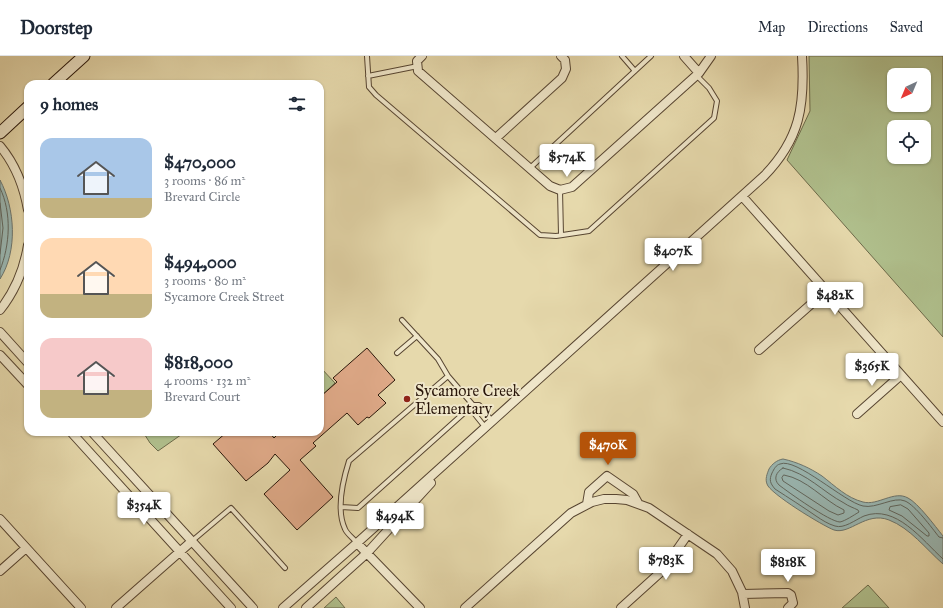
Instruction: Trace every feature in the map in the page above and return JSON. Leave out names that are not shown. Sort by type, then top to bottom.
[{"type":"main road","points":[[57,80],[84,56]]},
{"type":"main road","points":[[0,133],[24,111]]},
{"type":"street","points":[[422,56],[417,61],[418,71],[550,186],[560,190],[572,187],[698,74],[711,56]]},
{"type":"street","points":[[496,138],[562,78],[566,69],[565,60],[562,56]]},
{"type":"street","points":[[684,56],[698,74]]},
{"type":"street","points":[[283,608],[358,543],[775,165],[792,139],[801,109],[803,94],[802,56]]},
{"type":"street","points":[[0,146],[13,164],[24,191]]},
{"type":"street","points":[[742,196],[943,422]]},
{"type":"street","points":[[0,310],[16,284],[24,262]]},
{"type":"street","points":[[760,350],[826,291]]},
{"type":"street","points":[[0,332],[24,359]]},
{"type":"street","points":[[0,355],[24,381]]},
{"type":"street","points":[[857,414],[901,375]]},
{"type":"street","points":[[75,436],[231,608]]},
{"type":"street","points":[[96,436],[253,608]]},
{"type":"street","points":[[306,608],[367,552],[464,446]]},
{"type":"street","points":[[587,504],[589,492],[607,476],[633,494],[638,503]]},
{"type":"street","points":[[466,608],[571,513],[587,504],[604,499],[616,499],[638,503],[649,508],[717,554],[726,562],[732,571],[743,594],[745,608]]},
{"type":"street","points":[[0,519],[81,608]]},
{"type":"street","points":[[621,608],[663,570],[688,534]]},
{"type":"street","points":[[116,608],[192,541]]},
{"type":"street","points":[[358,543],[420,608]]},
{"type":"street","points":[[0,571],[26,548]]},
{"type":"street","points":[[743,594],[788,593],[792,595],[793,603],[788,608]]},
{"type":"lane","points":[[367,56],[369,87],[376,95],[540,236],[589,231],[714,118],[717,101],[698,74]]},
{"type":"lane","points":[[622,56],[635,71]]},
{"type":"lane","points":[[530,168],[651,56]]},
{"type":"lane","points":[[368,76],[418,66]]},
{"type":"lane","points":[[560,190],[561,235]]},
{"type":"lane","points":[[402,320],[438,359],[448,376],[474,405],[478,405],[492,421]]},
{"type":"lane","points":[[397,353],[417,336]]},
{"type":"lane","points":[[358,543],[345,530],[341,518],[343,479],[350,461],[448,376]]},
{"type":"lane","points":[[341,507],[358,508],[474,405]]},
{"type":"lane","points":[[474,405],[473,412],[485,427]]},
{"type":"lane","points":[[192,541],[231,508],[285,568]]},
{"type":"green space","points":[[809,56],[943,56],[943,337],[787,160],[810,111]]},
{"type":"green space","points":[[324,371],[335,383],[324,393]]},
{"type":"green space","points":[[146,436],[179,436],[158,451]]},
{"type":"green space","points":[[868,585],[889,608],[842,608]]},
{"type":"green space","points":[[336,597],[345,608],[324,608]]},
{"type":"water","points":[[0,180],[9,203],[12,243],[6,268],[0,279]]},
{"type":"water","points":[[783,459],[813,470],[846,495],[863,502],[869,503],[897,496],[908,498],[921,510],[943,536],[943,564],[911,533],[889,520],[873,518],[840,531],[834,530],[797,509],[770,488],[766,482],[770,467],[777,461]]},
{"type":"building","points":[[367,348],[395,380],[378,395],[386,403],[369,418],[367,417],[358,425],[347,413],[324,433],[324,393],[337,382],[333,378]]},
{"type":"building","points":[[222,436],[272,436],[274,438],[276,436],[321,436],[313,443],[316,446],[300,460],[333,497],[297,530],[264,494],[290,470],[275,454],[268,463],[246,481],[213,444]]},
{"type":"place","name":"Sycamore Creek Elementary","points":[[407,399]]}]
